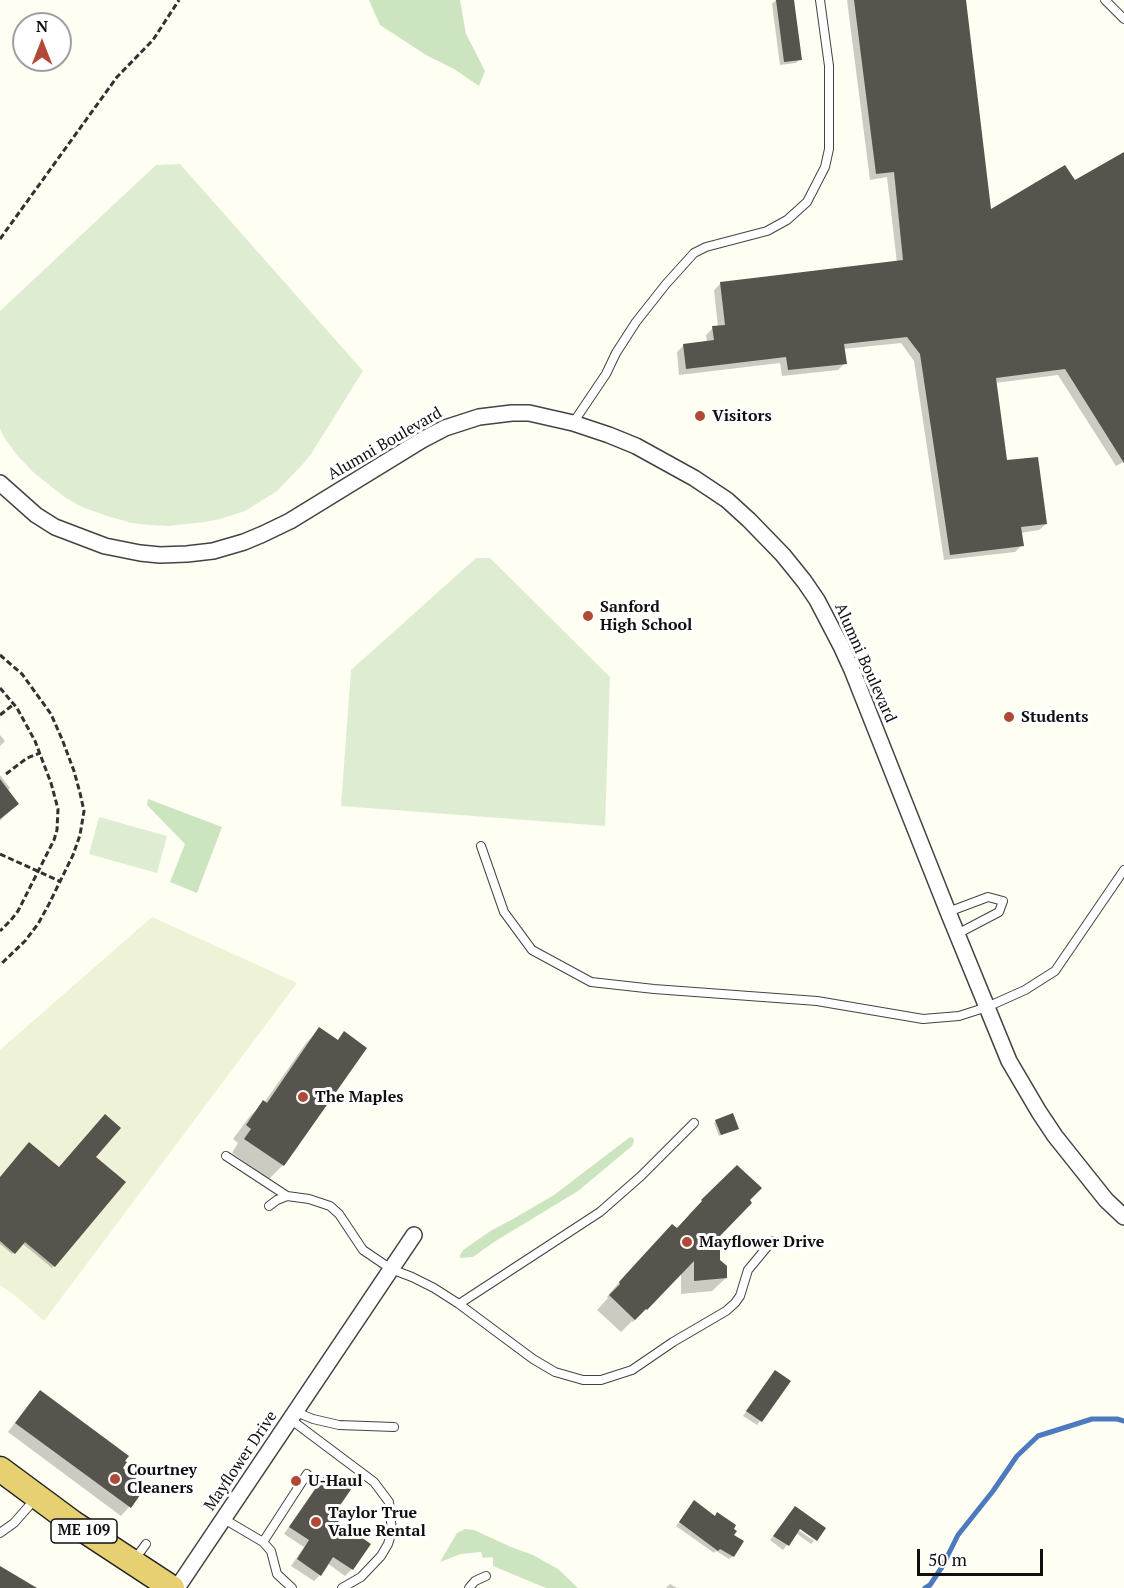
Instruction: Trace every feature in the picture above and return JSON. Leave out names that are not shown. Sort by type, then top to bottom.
[{"type":"highway","name":"ME 109","points":[[0,1469],[73,1523],[139,1553],[175,1588]]},
{"type":"street","name":"Alumni Boulevard","points":[[0,483],[36,515],[55,527],[105,546],[140,554],[160,555],[213,551],[244,542],[290,521],[445,428],[479,417],[529,413],[573,423],[636,446],[694,478],[727,500],[749,520],[783,555],[817,600],[852,670],[1009,1061],[1055,1136],[1106,1200],[1124,1217]]},
{"type":"street","name":"Mayflower Drive","points":[[175,1588],[224,1519],[414,1235]]},
{"type":"lane","points":[[573,423],[606,374],[616,352],[636,322],[694,253],[706,247],[767,231],[787,219],[807,202],[825,167],[829,149],[829,66],[819,0]]},
{"type":"lane","points":[[1105,0],[1124,19]]},
{"type":"lane","points":[[481,846],[504,912],[532,950],[591,982],[817,1001],[923,1019],[959,1016],[987,1007],[1025,990],[1055,971],[1124,870]]},
{"type":"lane","points":[[948,912],[988,897],[1003,901],[999,912],[957,934]]},
{"type":"lane","points":[[459,1304],[600,1212],[641,1176],[693,1123]]},
{"type":"lane","points":[[226,1156],[287,1196],[309,1199],[330,1206],[339,1214],[363,1250],[391,1269],[434,1288],[555,1372],[583,1380],[601,1380],[632,1370],[673,1342],[726,1311],[740,1296],[748,1270],[772,1241]]},
{"type":"lane","points":[[269,1206],[287,1196]]},
{"type":"lane","points":[[293,1416],[339,1425],[394,1426]]},
{"type":"lane","points":[[293,1416],[366,1475],[381,1489],[389,1502],[392,1531],[388,1544],[381,1556],[361,1577],[342,1588]]},
{"type":"lane","points":[[263,1542],[307,1474]]},
{"type":"lane","points":[[0,1533],[14,1523],[37,1497]]},
{"type":"lane","points":[[224,1519],[263,1542],[272,1551],[277,1574],[292,1588]]},
{"type":"lane","points":[[469,1588],[475,1581],[486,1576],[479,1588]]},
{"type":"path","points":[[0,239],[117,77],[153,40],[179,0]]},
{"type":"path","points":[[0,655],[22,674],[51,714],[62,739],[84,811],[80,835],[38,924],[25,941],[0,965]]},
{"type":"path","points":[[0,688],[14,704],[29,728],[40,752],[58,809],[54,840],[18,911],[0,931]]},
{"type":"path","points":[[0,715],[14,704]]},
{"type":"path","points":[[6,774],[27,758],[40,752]]},
{"type":"path","points":[[0,854],[59,881]]},
{"type":"green space","points":[[369,0],[460,0],[466,34],[485,71],[479,86],[380,25]]},
{"type":"green space","points":[[180,164],[363,371],[311,454],[277,491],[245,511],[220,519],[168,526],[149,525],[107,516],[82,507],[66,498],[34,473],[4,437],[0,429],[0,311],[156,165]]},
{"type":"green space","points":[[476,558],[490,558],[610,677],[605,826],[341,806],[351,670]]},
{"type":"green space","points":[[148,799],[222,827],[197,893],[170,882],[185,844],[147,805]]},
{"type":"green space","points":[[99,817],[167,836],[157,873],[89,854]]},
{"type":"green space","points":[[152,917],[297,983],[44,1321],[0,1285],[0,1050]]},
{"type":"green space","points":[[630,1137],[634,1141],[632,1146],[578,1191],[473,1257],[460,1258],[463,1250],[492,1230],[554,1195]]},
{"type":"green space","points":[[465,1529],[474,1530],[533,1555],[558,1569],[578,1588],[546,1588],[493,1566],[493,1557],[483,1558],[481,1552],[461,1554],[440,1562],[457,1533]]},
{"type":"building","points":[[776,0],[794,0],[802,60],[784,62]]},
{"type":"building","points":[[854,0],[966,0],[991,209],[1065,165],[1075,180],[1124,152],[1124,463],[1065,369],[996,378],[1007,460],[1038,457],[1047,524],[1021,527],[1024,546],[950,555],[920,354],[907,337],[844,344],[847,364],[788,370],[786,357],[686,369],[683,344],[714,340],[712,326],[725,325],[720,282],[903,260],[894,172],[876,174]]},
{"type":"building","points":[[0,779],[19,804],[0,819]]},
{"type":"building","name":"The Maples","points":[[319,1027],[338,1040],[344,1031],[367,1048],[284,1166],[244,1139],[251,1129],[246,1125],[263,1100],[267,1103]]},
{"type":"building","points":[[733,1113],[739,1129],[721,1135],[715,1120]]},
{"type":"building","points":[[105,1114],[121,1128],[96,1157],[126,1182],[55,1267],[25,1242],[15,1254],[0,1241],[0,1177],[29,1142],[59,1167]]},
{"type":"building","name":"Mayflower Drive","points":[[737,1165],[762,1188],[750,1200],[752,1203],[720,1236],[720,1260],[727,1266],[727,1278],[694,1281],[694,1261],[635,1320],[609,1295],[672,1224],[677,1228],[701,1200]]},
{"type":"building","points":[[775,1370],[791,1381],[762,1422],[746,1411]]},
{"type":"building","points":[[40,1390],[129,1456],[123,1468],[145,1488],[131,1508],[15,1423]]},
{"type":"building","name":"Taylor True Value Rental","points":[[327,1472],[352,1488],[332,1517],[371,1544],[353,1570],[333,1557],[321,1576],[297,1559],[309,1540],[289,1527]]},
{"type":"building","points":[[694,1500],[715,1516],[717,1512],[736,1525],[734,1529],[737,1531],[734,1535],[744,1541],[734,1557],[720,1549],[718,1551],[679,1522]]},
{"type":"building","points":[[795,1506],[826,1528],[817,1541],[800,1529],[789,1546],[773,1536]]},
{"type":"building","points":[[0,1566],[37,1588],[0,1588]]},
{"type":"waterway","points":[[925,1588],[930,1585],[942,1567],[958,1535],[1017,1456],[1038,1436],[1092,1419],[1124,1421]]},
{"type":"place","name":"Visitors","points":[[700,416]]},
{"type":"place","name":"Sanford High School","points":[[588,616]]},
{"type":"place","name":"Students","points":[[1009,717]]},
{"type":"place","name":"The Maples","points":[[303,1097]]},
{"type":"place","name":"Mayflower Drive","points":[[687,1242]]},
{"type":"place","name":"Courtney Cleaners","points":[[115,1479]]},
{"type":"place","name":"U-Haul","points":[[296,1481]]},
{"type":"place","name":"Taylor True Value Rental","points":[[316,1522]]}]
